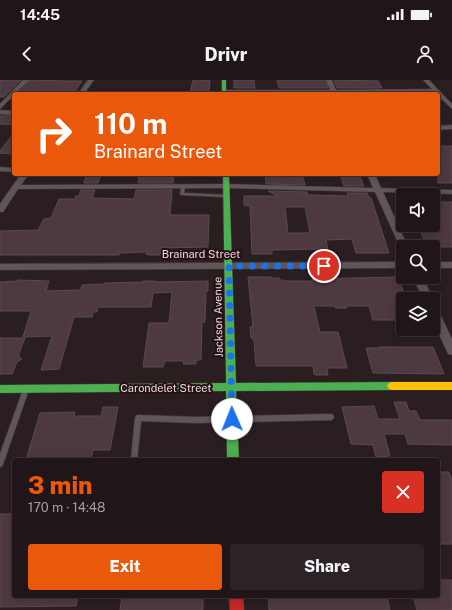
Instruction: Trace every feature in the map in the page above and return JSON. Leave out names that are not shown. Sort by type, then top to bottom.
[{"type":"street","points":[[14,92],[26,80]]},
{"type":"street","points":[[82,92],[91,80]]},
{"type":"street","points":[[224,80],[224,92]]},
{"type":"street","points":[[329,80],[335,92]]},
{"type":"street","points":[[426,80],[436,91]]},
{"type":"street","points":[[386,92],[436,91]]},
{"type":"street","points":[[0,107],[12,95]]},
{"type":"street","points":[[440,95],[452,107]]},
{"type":"street","points":[[0,112],[12,113]]},
{"type":"street","points":[[450,128],[452,134]]},
{"type":"street","points":[[0,169],[12,170]]},
{"type":"street","points":[[0,210],[24,176]]},
{"type":"street","name":"Jackson Avenue","points":[[226,176],[233,458]]},
{"type":"street","points":[[372,176],[401,240]]},
{"type":"street","points":[[16,188],[227,186],[452,192]]},
{"type":"street","name":"Brainard Street","points":[[0,267],[396,265]]},
{"type":"street","points":[[440,265],[452,265]]},
{"type":"street","points":[[440,321],[448,334],[452,351]]},
{"type":"street","name":"Carondelet Street","points":[[0,389],[452,386]]},
{"type":"street","points":[[236,598],[237,610]]},
{"type":"lane","points":[[183,186],[182,194],[227,196]]},
{"type":"lane","points":[[204,186],[204,195]]},
{"type":"lane","points":[[0,464],[26,389]]},
{"type":"lane","points":[[134,458],[138,418],[232,419],[331,417]]},
{"type":"building","points":[[0,80],[21,80],[4,97],[0,97]]},
{"type":"building","points":[[30,80],[82,81],[74,92],[19,92]]},
{"type":"building","points":[[193,80],[210,80],[209,92],[190,92]]},
{"type":"building","points":[[234,80],[254,80],[255,88],[234,88]]},
{"type":"building","points":[[277,80],[325,80],[328,88],[279,88]]},
{"type":"building","points":[[334,80],[378,81],[382,88],[337,88]]},
{"type":"building","points":[[0,116],[12,116],[12,125],[0,124]]},
{"type":"building","points":[[12,136],[11,154],[0,153]]},
{"type":"building","points":[[440,146],[452,146],[452,183],[438,183],[438,176],[440,176]]},
{"type":"building","points":[[86,176],[100,176],[98,183],[84,183]]},
{"type":"building","points":[[139,176],[174,176],[173,183],[138,183]]},
{"type":"building","points":[[265,176],[303,176],[305,185],[266,184]]},
{"type":"building","points":[[341,176],[360,176],[364,186],[344,186]]},
{"type":"building","points":[[81,190],[95,190],[92,198],[134,199],[136,190],[172,190],[170,215],[209,215],[208,247],[161,248],[160,255],[149,255],[146,254],[147,252],[119,253],[119,255],[0,255],[0,231],[38,230],[44,219],[51,218],[59,199],[75,199],[76,196],[79,196]]},
{"type":"building","points":[[268,191],[307,192],[308,195],[348,196],[347,193],[367,193],[369,198],[371,198],[389,253],[356,253],[352,239],[326,240],[328,251],[317,251],[317,249],[272,250],[272,254],[252,254],[250,206],[244,205],[244,196],[278,196]],"holes":[[[285,207],[305,207],[310,233],[288,233]]]},
{"type":"building","points":[[440,202],[452,202],[452,247],[440,247],[440,240],[424,240],[420,232],[440,232]]},
{"type":"building","points":[[248,277],[271,277],[279,278],[279,280],[283,281],[396,277],[396,284],[401,284],[403,292],[396,292],[396,320],[373,320],[369,306],[346,306],[347,308],[335,308],[335,306],[314,306],[320,332],[338,332],[347,368],[327,368],[328,375],[314,374],[313,366],[256,366],[254,340],[251,338],[250,327],[253,327]]},
{"type":"building","points":[[18,280],[49,281],[46,291],[80,290],[82,285],[105,283],[143,281],[208,281],[208,291],[206,291],[205,322],[202,322],[201,360],[196,360],[196,364],[183,364],[184,361],[165,361],[163,367],[143,367],[149,323],[169,323],[172,292],[153,293],[151,307],[98,307],[97,312],[93,312],[92,317],[74,317],[59,369],[41,370],[52,336],[23,337],[31,311],[0,311],[0,282]]},
{"type":"building","points":[[0,338],[25,338],[18,356],[22,359],[17,362],[12,374],[0,374]]},
{"type":"building","points":[[433,347],[444,374],[373,373],[366,348]]},
{"type":"building","points":[[394,402],[406,402],[409,411],[416,411],[420,420],[452,420],[452,445],[408,444],[405,434],[384,434],[390,456],[376,457],[373,445],[351,444],[342,407],[374,406],[378,419],[400,419]]},
{"type":"building","points":[[103,407],[118,407],[110,450],[93,450],[91,458],[27,458],[40,413],[75,412],[74,416],[101,416]]},
{"type":"building","points":[[440,472],[449,472],[452,481],[452,544],[440,544]]},
{"type":"building","points":[[0,514],[12,514],[12,598],[78,598],[76,606],[0,607]]},
{"type":"building","points":[[440,580],[452,580],[452,610],[417,610],[414,598],[440,598]]},
{"type":"building","points":[[122,598],[203,598],[203,610],[120,610]]},
{"type":"building","points":[[268,598],[387,598],[390,610],[269,610]]},
{"type":"traffic: fast","points":[[224,80],[224,92]]},
{"type":"traffic: fast","points":[[226,176],[233,458]]},
{"type":"traffic: fast","points":[[0,389],[392,386]]},
{"type":"traffic: slow","points":[[392,386],[452,386]]},
{"type":"traffic: jam","points":[[236,598],[237,610]]},
{"type":"route","points":[[232,419],[229,266],[324,266]]}]
